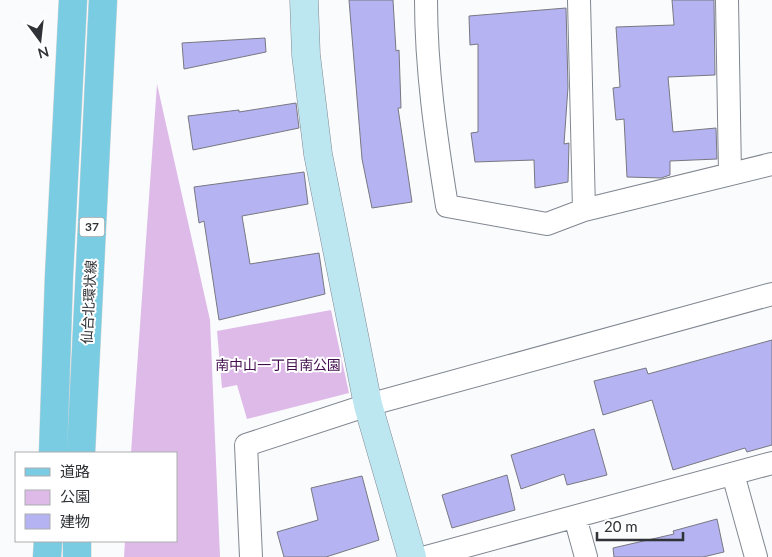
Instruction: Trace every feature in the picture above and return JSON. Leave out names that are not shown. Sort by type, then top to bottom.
[{"type":"main road","name":"37","points":[[53,452],[59,276],[73,0]]},
{"type":"main road","name":"仙台北環状線","points":[[82,452],[103,0]]},
{"type":"main road","points":[[47,557],[48,542]]},
{"type":"main road","points":[[77,542],[77,557]]},
{"type":"street","points":[[304,0],[306,55],[318,154],[368,405],[412,557]]},
{"type":"street","points":[[426,0],[437,148],[447,206],[547,224],[584,210],[772,164]]},
{"type":"street","points":[[579,0],[584,210]]},
{"type":"street","points":[[728,0],[730,174]]},
{"type":"street","points":[[250,557],[246,445],[368,405],[772,294]]},
{"type":"street","points":[[426,557],[772,463]]},
{"type":"street","points":[[733,474],[756,557]]},
{"type":"street","points":[[575,516],[586,557]]},
{"type":"green space","points":[[157,84],[210,320],[220,557],[124,557],[125,542],[178,542],[178,452],[131,452]]},
{"type":"green space","name":"南中山一丁目南公園","points":[[331,310],[349,393],[247,419],[237,385],[222,388],[217,331]]},
{"type":"building","points":[[349,0],[393,0],[396,51],[399,50],[401,108],[398,108],[412,202],[372,208],[362,159]]},
{"type":"building","points":[[672,0],[714,0],[715,75],[668,77],[673,132],[716,128],[717,159],[670,161],[670,175],[661,178],[627,177],[624,119],[616,120],[613,88],[620,87],[616,27],[674,25]]},
{"type":"building","points":[[566,8],[568,87],[564,144],[569,143],[568,182],[535,188],[534,160],[475,162],[471,133],[478,132],[478,44],[470,45],[469,16]]},
{"type":"building","points":[[265,38],[266,52],[184,69],[182,43]]},
{"type":"building","points":[[296,103],[299,128],[193,150],[188,116],[239,110],[239,112]]},
{"type":"building","points":[[304,172],[308,204],[242,216],[250,264],[319,253],[325,294],[219,320],[204,221],[199,223],[194,187]]},
{"type":"building","points":[[772,340],[772,445],[747,452],[745,448],[673,470],[652,400],[603,415],[594,381],[646,368],[648,374]]},
{"type":"building","points":[[594,429],[607,475],[567,485],[564,474],[521,489],[511,455]]},
{"type":"building","points":[[507,475],[515,510],[452,528],[442,495]]},
{"type":"building","points":[[362,476],[379,540],[326,557],[284,557],[277,532],[318,520],[311,488]]},
{"type":"building","points":[[717,519],[724,552],[703,557],[614,557],[613,548],[674,534],[673,531]]}]
